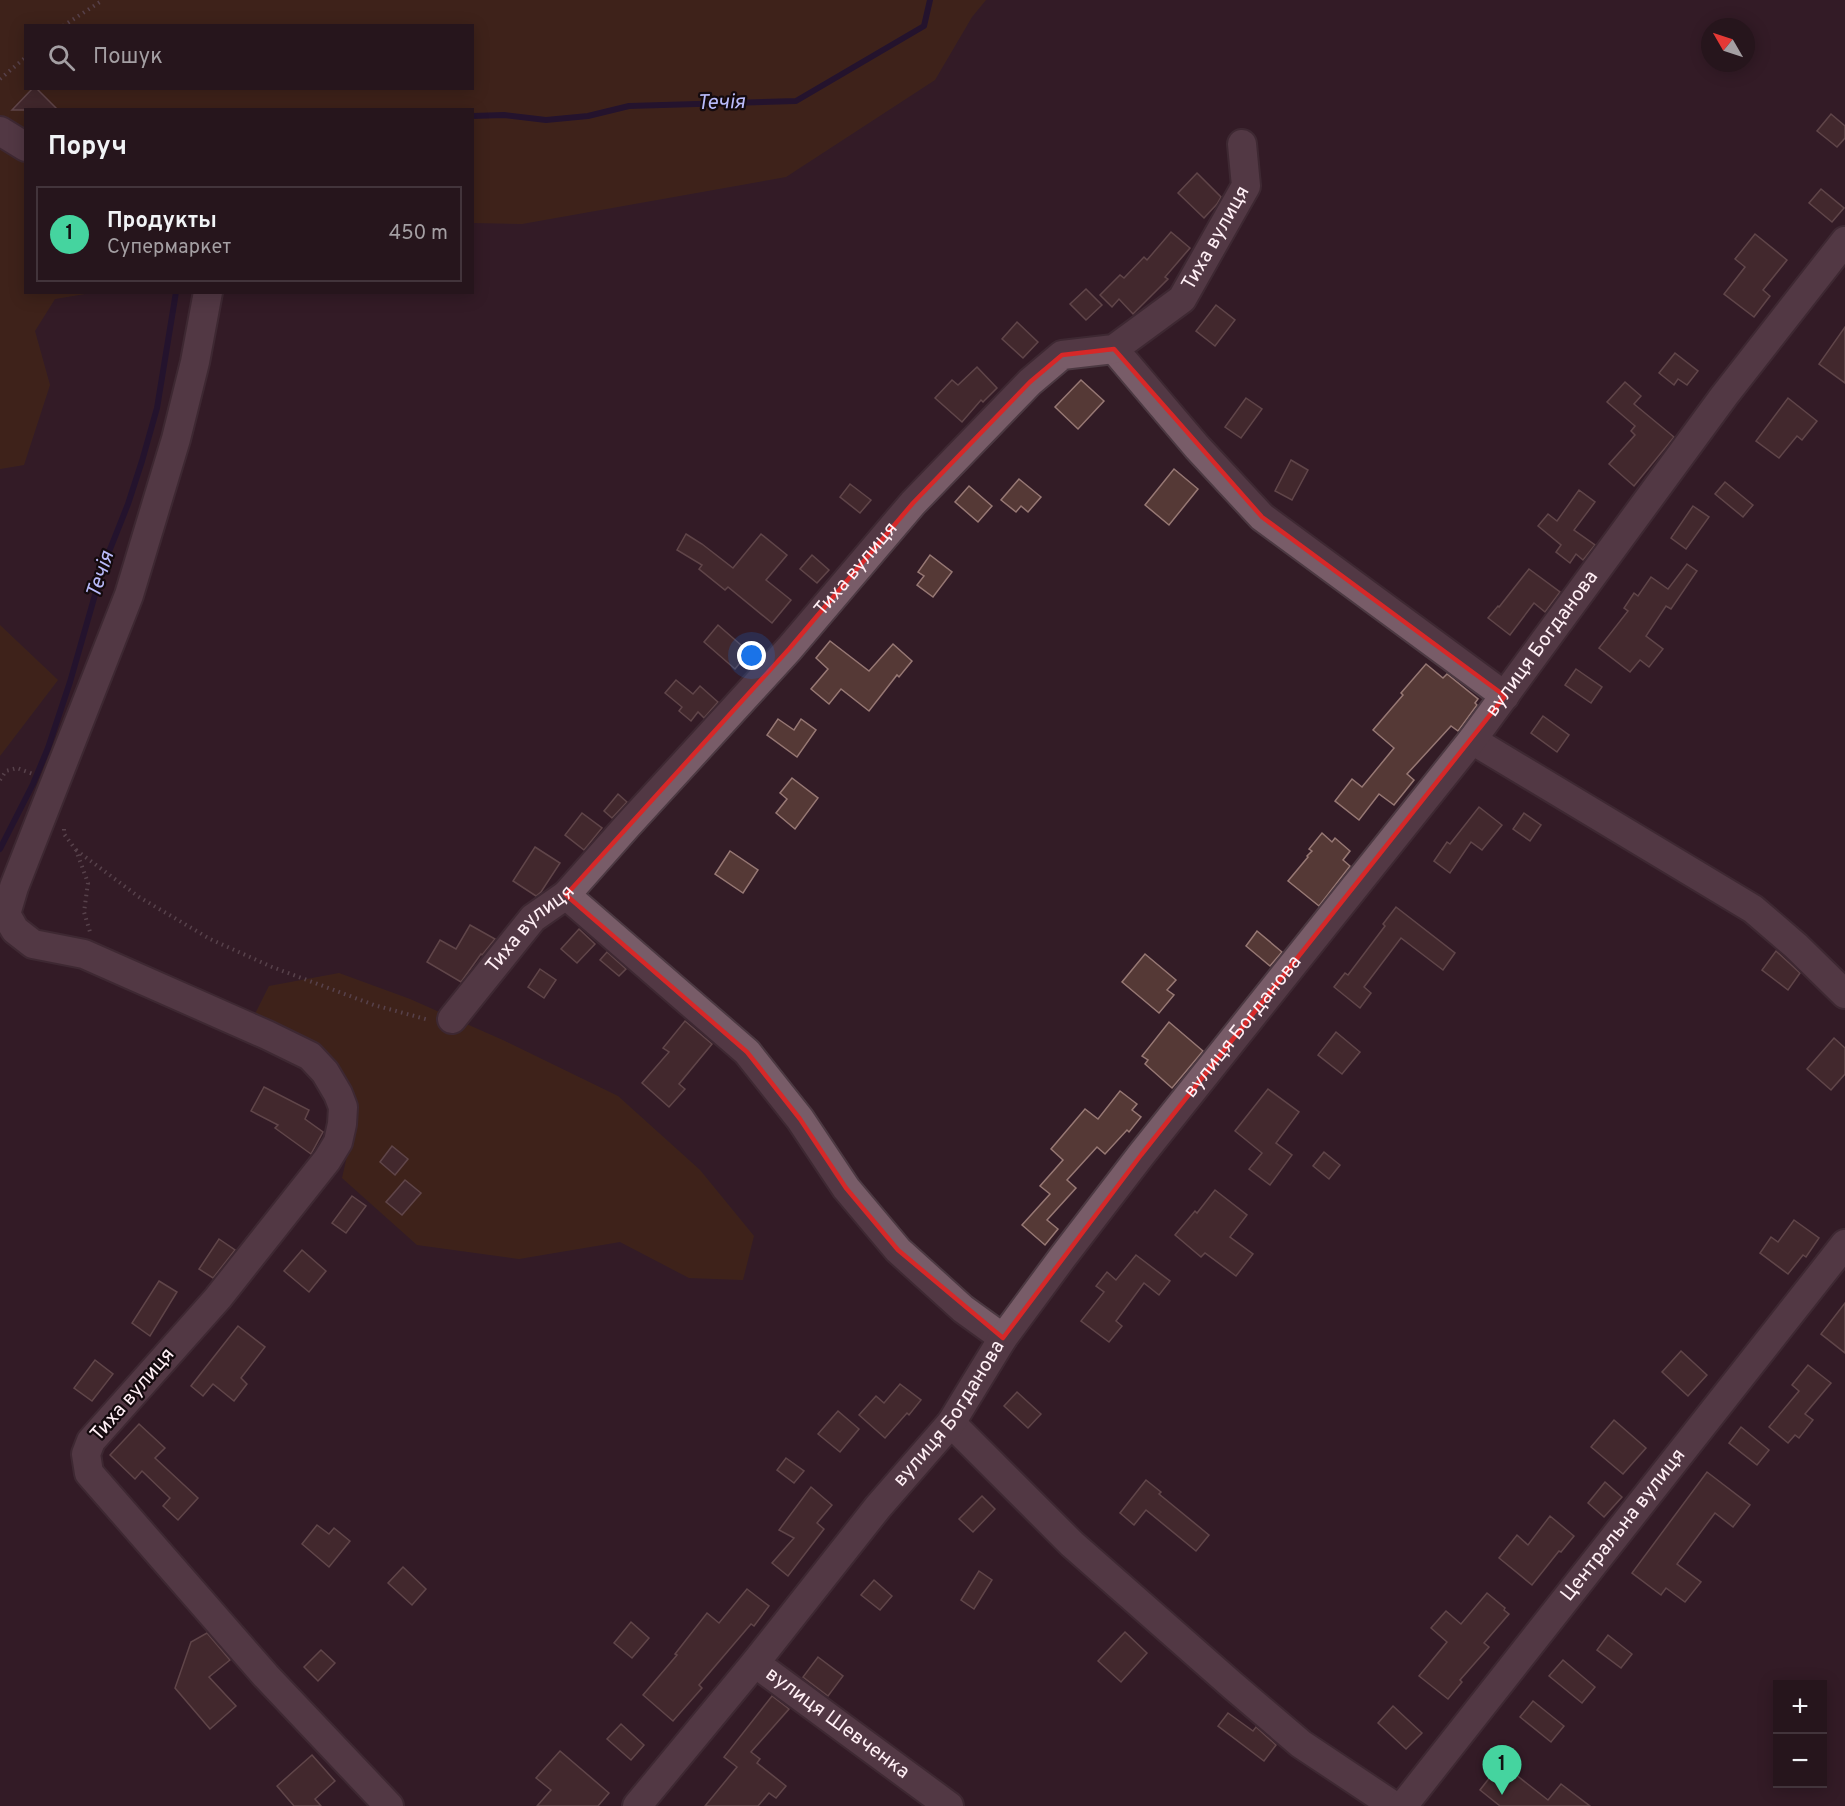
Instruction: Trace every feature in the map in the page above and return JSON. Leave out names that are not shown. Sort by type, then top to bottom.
[{"type":"street","points":[[0,131],[24,146]]},
{"type":"street","name":"Тиха вулиця","points":[[452,1019],[533,918],[566,895],[789,649],[913,503],[1030,382],[1062,355],[1114,349],[1182,299],[1246,186],[1242,144]]},
{"type":"street","name":"вулиця Богданова","points":[[637,1806],[755,1664],[878,1506],[951,1423],[1004,1338],[1062,1258],[1141,1155],[1472,740],[1724,396],[1845,241]]},
{"type":"street","name":"Тиха вулиця","points":[[208,294],[195,362],[176,439],[129,594],[14,886],[6,914],[15,930],[33,944],[84,954],[310,1056],[325,1072],[339,1094],[343,1107],[342,1124],[338,1142],[327,1160],[218,1298],[91,1440],[86,1454],[89,1473],[266,1676],[389,1806]]},
{"type":"street","points":[[1114,349],[1197,447],[1262,517],[1505,696]]},
{"type":"street","points":[[1472,740],[1753,909],[1796,946],[1845,994]]},
{"type":"street","points":[[566,895],[747,1052],[800,1119],[846,1188],[898,1250],[963,1309],[1004,1338]]},
{"type":"street","name":"Центральна вулиця","points":[[1403,1806],[1845,1244]]},
{"type":"street","points":[[951,1423],[1072,1544],[1232,1685],[1301,1744],[1394,1806]]},
{"type":"street","name":"вулиця Шевченка","points":[[755,1664],[949,1806]]},
{"type":"path","points":[[66,24],[103,0]]},
{"type":"path","points":[[0,79],[24,59]]},
{"type":"path","points":[[0,771],[17,768]]},
{"type":"path","points":[[0,780],[6,771]]},
{"type":"path","points":[[62,824],[64,834],[76,850],[138,897],[210,939],[272,967],[374,1005],[428,1021],[452,1019]]},
{"type":"path","points":[[76,850],[88,883],[84,912],[90,934]]},
{"type":"highlighted area","points":[[1114,349],[1262,517],[1505,696],[1141,1155],[1003,1338],[898,1250],[846,1188],[800,1119],[747,1052],[566,895],[789,649],[913,503],[1030,382],[1062,355]]},
{"type":"shaded area","points":[[0,0],[986,0],[972,17],[935,80],[786,177],[522,224],[474,223],[474,108],[24,108],[24,294],[85,294],[55,299],[35,331],[50,385],[24,465],[0,469]]},
{"type":"shaded area","points":[[0,625],[58,680],[0,756]]},
{"type":"shaded area","points":[[339,973],[410,999],[505,1041],[618,1096],[700,1170],[754,1236],[743,1280],[689,1278],[620,1242],[519,1259],[417,1245],[342,1178],[353,1130],[334,1059],[254,1016],[269,986]]},
{"type":"building","points":[[31,90],[38,90],[56,108],[24,108],[24,110],[12,110]]},
{"type":"building","points":[[1831,114],[1845,126],[1845,138],[1837,147],[1817,131]]},
{"type":"building","points":[[1197,173],[1221,197],[1204,218],[1178,193]]},
{"type":"building","points":[[1821,189],[1844,208],[1832,222],[1809,203]]},
{"type":"building","points":[[1171,232],[1190,248],[1165,277],[1168,279],[1133,314],[1119,299],[1112,307],[1100,295],[1120,275],[1124,278],[1144,257],[1147,260]]},
{"type":"building","points":[[1755,234],[1787,260],[1763,290],[1770,296],[1754,317],[1724,294],[1745,267],[1735,259]]},
{"type":"building","points":[[1086,289],[1102,305],[1086,320],[1070,304]]},
{"type":"building","points":[[1216,305],[1235,320],[1215,346],[1196,331]]},
{"type":"building","points":[[1017,322],[1038,342],[1023,358],[1002,339]]},
{"type":"building","points":[[1845,327],[1845,383],[1819,364]]},
{"type":"building","points":[[1675,353],[1698,371],[1687,385],[1678,379],[1674,385],[1659,373]]},
{"type":"building","points":[[977,367],[997,388],[983,402],[981,400],[962,422],[935,398],[952,380],[958,385]]},
{"type":"building","points":[[1081,380],[1104,401],[1078,429],[1055,407]]},
{"type":"building","points":[[1625,382],[1641,396],[1634,404],[1674,437],[1634,486],[1609,464],[1635,435],[1631,431],[1635,426],[1607,402]]},
{"type":"building","points":[[1246,398],[1262,409],[1241,438],[1225,427]]},
{"type":"building","points":[[1788,398],[1817,421],[1802,440],[1797,436],[1779,458],[1756,441]]},
{"type":"building","points":[[1291,460],[1308,470],[1292,500],[1275,491]]},
{"type":"building","points":[[1174,469],[1198,489],[1169,525],[1145,505]]},
{"type":"building","points":[[1019,479],[1041,497],[1028,512],[1021,506],[1016,512],[1001,500]]},
{"type":"building","points":[[1725,482],[1753,505],[1743,517],[1715,494]]},
{"type":"building","points":[[850,484],[871,500],[860,513],[840,497]]},
{"type":"building","points":[[969,486],[992,506],[978,522],[955,502]]},
{"type":"building","points":[[1579,490],[1595,502],[1574,530],[1595,545],[1583,560],[1576,554],[1570,563],[1556,552],[1561,545],[1538,526],[1548,514],[1557,521]]},
{"type":"building","points":[[1693,506],[1709,517],[1686,549],[1671,538]]},
{"type":"building","points":[[686,534],[733,568],[761,534],[787,555],[766,580],[791,600],[772,623],[728,587],[725,590],[699,569],[702,565],[677,550]]},
{"type":"building","points":[[812,555],[829,570],[817,583],[800,569]]},
{"type":"building","points":[[930,555],[952,572],[933,597],[917,585],[924,576],[918,572]]},
{"type":"building","points":[[1687,564],[1697,571],[1671,609],[1666,606],[1646,636],[1663,649],[1649,667],[1640,660],[1630,672],[1599,648],[1628,611],[1624,608],[1634,593],[1638,596],[1651,577],[1668,589]]},
{"type":"building","points":[[1529,569],[1560,592],[1545,612],[1534,603],[1510,635],[1488,618]]},
{"type":"building","points":[[718,625],[749,652],[735,669],[704,642]]},
{"type":"building","points":[[830,641],[869,671],[893,644],[912,661],[899,677],[897,675],[869,711],[841,689],[829,704],[811,689],[828,669],[816,658]]},
{"type":"building","points":[[1426,664],[1443,678],[1447,674],[1478,699],[1475,703],[1477,705],[1458,731],[1451,726],[1407,774],[1414,780],[1394,805],[1379,794],[1359,820],[1335,801],[1352,779],[1362,787],[1394,748],[1373,730]]},
{"type":"building","points":[[1576,669],[1602,687],[1591,703],[1565,685]]},
{"type":"building","points":[[676,680],[693,694],[700,686],[718,702],[704,718],[698,712],[691,721],[679,711],[682,707],[665,693]]},
{"type":"building","points":[[1543,716],[1569,735],[1557,752],[1531,733]]},
{"type":"building","points":[[778,719],[794,730],[801,719],[816,730],[797,757],[767,735]]},
{"type":"building","points":[[792,778],[818,798],[795,829],[776,813],[787,799],[780,793]]},
{"type":"building","points":[[618,794],[627,802],[612,818],[604,811]]},
{"type":"building","points":[[1479,807],[1502,825],[1482,850],[1471,842],[1450,873],[1434,861],[1447,842],[1450,844]]},
{"type":"building","points":[[582,813],[602,828],[584,850],[565,835]]},
{"type":"building","points":[[1524,813],[1541,825],[1530,841],[1513,829]]},
{"type":"building","points":[[1322,833],[1332,842],[1335,838],[1350,851],[1343,860],[1350,866],[1319,906],[1288,881],[1308,857],[1312,851],[1309,849]]},
{"type":"building","points":[[535,847],[560,863],[536,896],[513,881]]},
{"type":"building","points":[[730,851],[758,870],[743,893],[715,874]]},
{"type":"building","points":[[1396,907],[1455,953],[1443,970],[1401,938],[1364,987],[1371,993],[1360,1008],[1334,987],[1345,973],[1348,975],[1385,926],[1383,924]]},
{"type":"building","points":[[470,925],[495,939],[461,982],[427,962],[440,940],[456,949]]},
{"type":"building","points":[[579,929],[595,944],[577,963],[561,949]]},
{"type":"building","points":[[1257,931],[1282,952],[1270,966],[1246,946]]},
{"type":"building","points":[[1776,951],[1800,973],[1788,990],[1762,970]]},
{"type":"building","points":[[607,952],[626,969],[619,976],[600,960]]},
{"type":"building","points":[[1145,954],[1176,980],[1167,990],[1174,995],[1159,1013],[1122,982]]},
{"type":"building","points":[[540,969],[556,980],[544,998],[528,987]]},
{"type":"building","points":[[685,1021],[712,1044],[679,1084],[685,1089],[669,1107],[642,1083],[669,1052],[663,1048]]},
{"type":"building","points":[[1169,1022],[1203,1051],[1172,1088],[1145,1064],[1148,1060],[1142,1056]]},
{"type":"building","points":[[1336,1032],[1360,1052],[1342,1074],[1318,1055]]},
{"type":"building","points":[[1834,1038],[1845,1048],[1845,1074],[1831,1090],[1807,1069]]},
{"type":"building","points":[[264,1087],[309,1110],[305,1119],[323,1132],[311,1154],[275,1128],[278,1125],[251,1111]]},
{"type":"building","points":[[1268,1089],[1299,1112],[1276,1143],[1292,1155],[1270,1185],[1249,1169],[1262,1153],[1235,1131]]},
{"type":"building","points":[[1120,1091],[1137,1104],[1132,1110],[1141,1117],[1129,1132],[1127,1130],[1105,1154],[1097,1147],[1067,1180],[1076,1188],[1047,1220],[1058,1229],[1045,1245],[1022,1225],[1050,1194],[1040,1186],[1063,1160],[1051,1149],[1085,1109],[1098,1119]]},
{"type":"building","points":[[392,1146],[408,1159],[395,1175],[380,1162]]},
{"type":"building","points":[[1324,1152],[1340,1165],[1329,1179],[1313,1166]]},
{"type":"building","points":[[405,1180],[421,1193],[402,1215],[386,1202]]},
{"type":"building","points":[[1215,1190],[1247,1215],[1230,1237],[1253,1254],[1236,1276],[1205,1253],[1201,1257],[1175,1235],[1195,1211],[1197,1213]]},
{"type":"building","points":[[352,1196],[366,1206],[346,1233],[332,1223]]},
{"type":"building","points":[[1794,1220],[1819,1238],[1806,1257],[1803,1255],[1788,1274],[1760,1253],[1771,1237],[1778,1242]]},
{"type":"building","points":[[219,1239],[235,1250],[213,1278],[199,1269]]},
{"type":"building","points":[[302,1250],[326,1271],[309,1292],[284,1271]]},
{"type":"building","points":[[1136,1255],[1170,1281],[1159,1295],[1144,1283],[1116,1321],[1122,1326],[1109,1342],[1081,1321],[1104,1292],[1096,1286],[1107,1272],[1116,1280]]},
{"type":"building","points":[[159,1281],[177,1292],[150,1336],[132,1323]]},
{"type":"building","points":[[1845,1303],[1845,1353],[1821,1334]]},
{"type":"building","points":[[238,1326],[265,1347],[241,1378],[247,1384],[234,1401],[213,1384],[203,1396],[191,1386]]},
{"type":"building","points":[[1681,1351],[1707,1375],[1688,1396],[1662,1372]]},
{"type":"building","points":[[95,1360],[113,1374],[92,1401],[74,1388]]},
{"type":"building","points":[[1808,1365],[1831,1383],[1805,1414],[1813,1420],[1799,1438],[1795,1435],[1788,1443],[1769,1427],[1799,1391],[1792,1385]]},
{"type":"building","points":[[900,1384],[921,1400],[885,1438],[859,1415],[876,1396],[884,1403]]},
{"type":"building","points":[[1017,1392],[1041,1414],[1028,1428],[1004,1406]]},
{"type":"building","points":[[838,1411],[859,1429],[840,1452],[818,1434]]},
{"type":"building","points":[[1614,1420],[1646,1448],[1623,1474],[1591,1447]]},
{"type":"building","points":[[139,1424],[165,1448],[155,1458],[198,1498],[178,1520],[163,1506],[170,1498],[142,1471],[135,1479],[110,1455]]},
{"type":"building","points":[[1741,1427],[1769,1450],[1757,1465],[1729,1443]]},
{"type":"building","points":[[786,1458],[804,1471],[794,1483],[777,1470]]},
{"type":"building","points":[[1707,1472],[1750,1505],[1733,1527],[1715,1513],[1677,1564],[1701,1582],[1685,1602],[1666,1588],[1661,1595],[1632,1573]]},
{"type":"building","points":[[1146,1480],[1161,1492],[1159,1494],[1209,1535],[1196,1551],[1146,1510],[1134,1525],[1120,1513]]},
{"type":"building","points":[[1605,1482],[1622,1497],[1604,1517],[1588,1503]]},
{"type":"building","points":[[811,1487],[832,1505],[817,1523],[824,1529],[788,1576],[772,1563],[794,1538],[779,1530]]},
{"type":"building","points":[[982,1496],[995,1509],[973,1532],[959,1519]]},
{"type":"building","points":[[1550,1516],[1574,1536],[1532,1585],[1499,1558],[1517,1535],[1528,1545]]},
{"type":"building","points":[[317,1525],[329,1534],[334,1528],[350,1541],[329,1567],[302,1544]]},
{"type":"building","points":[[403,1567],[426,1589],[412,1605],[388,1583]]},
{"type":"building","points":[[979,1571],[992,1580],[974,1609],[961,1600]]},
{"type":"building","points":[[874,1580],[892,1596],[880,1610],[861,1595]]},
{"type":"building","points":[[747,1589],[769,1606],[754,1626],[751,1624],[699,1685],[702,1688],[673,1721],[643,1695],[677,1655],[675,1654],[707,1613],[719,1623]]},
{"type":"building","points":[[1487,1593],[1509,1614],[1484,1643],[1489,1647],[1460,1680],[1462,1682],[1448,1699],[1419,1676],[1447,1642],[1431,1628],[1446,1611],[1461,1624]]},
{"type":"building","points":[[631,1622],[649,1638],[632,1658],[614,1643]]},
{"type":"building","points":[[1125,1632],[1147,1653],[1121,1682],[1098,1661]]},
{"type":"building","points":[[207,1633],[230,1660],[209,1677],[236,1706],[210,1729],[175,1688],[191,1642]]},
{"type":"building","points":[[1608,1635],[1632,1654],[1621,1668],[1597,1650]]},
{"type":"building","points":[[321,1650],[335,1663],[318,1681],[304,1667]]},
{"type":"building","points":[[818,1657],[843,1676],[828,1696],[803,1677]]},
{"type":"building","points":[[1563,1660],[1595,1687],[1582,1703],[1549,1676]]},
{"type":"building","points":[[772,1696],[789,1709],[751,1752],[760,1759],[757,1763],[786,1786],[776,1798],[769,1793],[758,1806],[705,1806],[737,1767],[724,1757]]},
{"type":"building","points":[[1533,1701],[1564,1726],[1551,1742],[1520,1717]]},
{"type":"building","points":[[1393,1706],[1422,1733],[1406,1749],[1378,1723]]},
{"type":"building","points":[[1228,1713],[1253,1731],[1256,1727],[1276,1745],[1264,1761],[1218,1726]]},
{"type":"building","points":[[621,1724],[644,1745],[631,1760],[607,1739]]},
{"type":"building","points":[[560,1751],[609,1793],[598,1806],[537,1806],[551,1790],[536,1778]]},
{"type":"building","points":[[312,1755],[335,1781],[315,1799],[321,1806],[294,1806],[277,1786]]},
{"type":"building","points":[[1501,1763],[1548,1800],[1561,1784],[1590,1806],[1500,1806],[1480,1790]]},
{"type":"waterway","name":"Течія","points":[[474,116],[504,115],[546,120],[588,116],[629,106],[796,101],[924,26],[930,0]]},
{"type":"waterway","name":"Течія","points":[[0,849],[33,784],[48,748],[70,682],[103,567],[142,461],[157,408],[176,294]]},
{"type":"place","name":"Продукты","points":[[1502,1795]]}]
